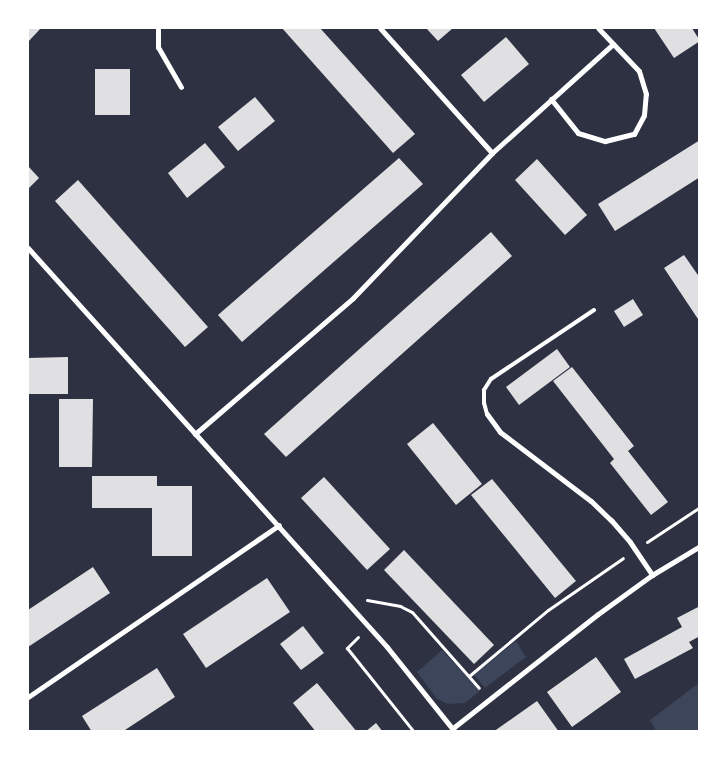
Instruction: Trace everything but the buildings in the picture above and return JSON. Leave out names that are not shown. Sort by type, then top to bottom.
[{"type":"street","points":[[158,28],[158,47],[181,87]]},
{"type":"street","points":[[380,28],[492,153]]},
{"type":"street","points":[[551,99],[578,133],[605,141],[634,134],[644,114],[646,94],[639,71],[598,28]]},
{"type":"street","points":[[195,434],[353,298],[492,153],[613,44]]},
{"type":"street","points":[[28,248],[342,596],[454,730],[489,699],[598,614],[652,575],[700,546]]},
{"type":"street","points":[[487,414],[500,432],[591,501],[611,520],[652,575]]},
{"type":"street","points":[[28,698],[279,525]]},
{"type":"lane","points":[[487,414],[484,403],[484,390],[491,379],[594,310]]},
{"type":"path","points":[[469,676],[548,610],[700,507]]},
{"type":"path","points":[[342,596],[400,606],[412,612],[489,699]]},
{"type":"path","points":[[368,626],[346,648],[414,732]]},
{"type":"shaded area","points":[[516,641],[526,657],[485,688],[474,675]]},
{"type":"shaded area","points":[[442,650],[480,691],[465,703],[448,704],[437,699],[417,672]]},
{"type":"shaded area","points":[[699,683],[699,731],[656,731],[650,720]]}]
